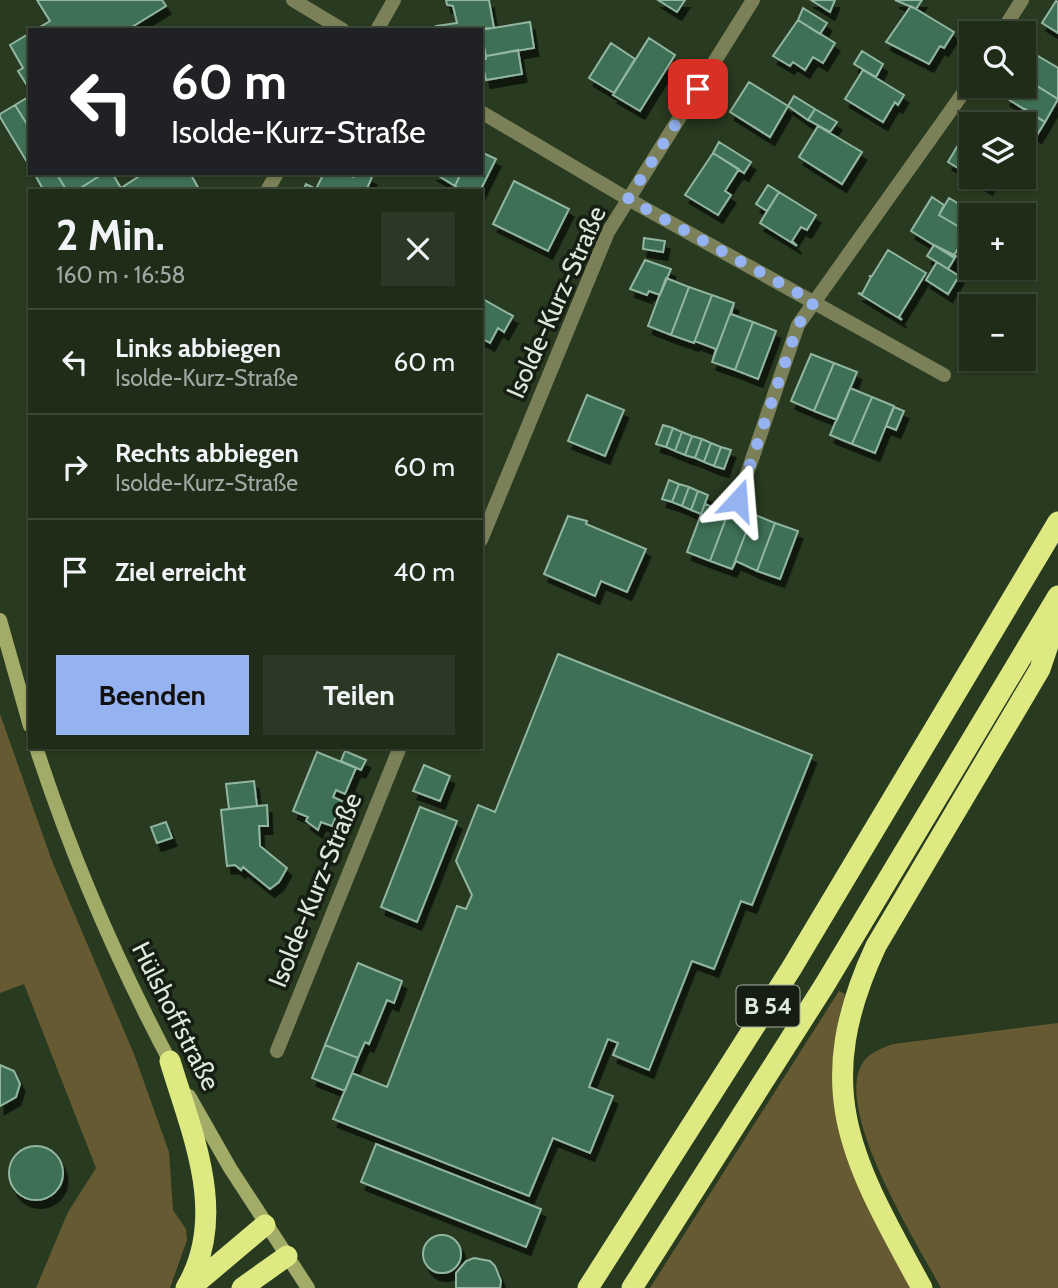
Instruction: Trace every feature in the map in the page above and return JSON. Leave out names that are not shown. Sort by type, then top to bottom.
[{"type":"highway","name":"B 54","points":[[588,1288],[798,958],[1058,522]]},
{"type":"highway","name":"B 54","points":[[632,1288],[824,986],[1058,596]]},
{"type":"highway","points":[[922,1288],[874,1199],[853,1148],[841,1083],[845,1037],[857,992],[876,946],[1040,669],[1058,615]]},
{"type":"highway","points":[[170,1061],[203,1175],[206,1202],[204,1249],[186,1288]]},
{"type":"highway","points":[[192,1288],[208,1271],[265,1225]]},
{"type":"highway","points":[[242,1288],[287,1256]]},
{"type":"highway","points":[[578,1288],[608,1257]]},
{"type":"main road","points":[[0,620],[28,719]]},
{"type":"main road","name":"Hülshoffstraße","points":[[38,749],[98,911],[170,1061],[265,1225],[308,1288]]},
{"type":"street","points":[[293,0],[340,28]]},
{"type":"street","points":[[378,28],[394,0]]},
{"type":"street","name":"Isolde-Kurz-Straße","points":[[483,535],[608,232],[753,0]]},
{"type":"street","points":[[1009,21],[1022,0]]},
{"type":"street","points":[[738,500],[798,325],[960,98]]},
{"type":"street","name":"Isolde-Kurz-Straße","points":[[483,113],[628,199],[944,375]]},
{"type":"street","name":"Isolde-Kurz-Straße","points":[[277,1051],[399,749]]},
{"type":"shaded area","points":[[0,714],[52,861],[134,1054],[169,1152],[173,1210],[186,1229],[187,1240],[170,1288],[36,1288],[68,1212],[96,1168],[24,984],[0,993]]},
{"type":"shaded area","points":[[839,991],[845,994],[836,1039],[833,1078],[837,1114],[845,1148],[858,1181],[912,1288],[650,1288]]},
{"type":"shaded area","points":[[1058,1023],[1058,1288],[941,1288],[898,1210],[868,1144],[859,1113],[856,1086],[862,1064],[872,1054],[893,1044]]},
{"type":"building","points":[[37,0],[162,0],[166,6],[130,28],[38,28],[50,21]]},
{"type":"building","points":[[446,0],[489,0],[494,28],[436,28],[457,23],[453,6],[447,5]]},
{"type":"building","points":[[658,0],[685,0],[677,12]]},
{"type":"building","points":[[811,0],[835,0],[830,12]]},
{"type":"building","points":[[895,0],[922,0],[916,9]]},
{"type":"building","points":[[1056,1],[1058,2],[1058,33],[1042,23]]},
{"type":"building","points":[[911,6],[954,32],[944,48],[940,46],[929,64],[886,42]]},
{"type":"building","points":[[803,8],[827,23],[820,34],[798,20]]},
{"type":"building","points":[[798,20],[835,43],[823,63],[813,57],[805,70],[793,62],[790,66],[773,56]]},
{"type":"building","points":[[530,22],[534,48],[486,56],[483,30]]},
{"type":"building","points":[[28,34],[28,87],[18,71],[23,68],[10,45]]},
{"type":"building","points":[[649,38],[675,55],[640,111],[613,95]]},
{"type":"building","points":[[611,43],[635,59],[614,93],[589,78]]},
{"type":"building","points":[[518,50],[522,74],[486,80],[483,60],[486,56]]},
{"type":"building","points":[[862,51],[883,64],[876,77],[854,64]]},
{"type":"building","points":[[1036,55],[1058,68],[1058,99],[1036,85]]},
{"type":"building","points":[[863,70],[904,95],[898,105],[895,102],[883,122],[845,99]]},
{"type":"building","points":[[749,82],[788,106],[770,137],[730,112]]},
{"type":"building","points":[[1036,85],[1058,99],[1045,122],[1036,116],[1036,112],[1029,112],[1006,98],[1036,98]]},
{"type":"building","points":[[794,96],[815,109],[808,120],[788,106]]},
{"type":"building","points":[[28,97],[28,126],[15,105]]},
{"type":"building","points":[[15,105],[28,126],[28,164],[0,117],[0,114]]},
{"type":"building","points":[[815,109],[837,122],[830,132],[808,120]]},
{"type":"building","points":[[1036,116],[1045,122],[1036,134]]},
{"type":"building","points":[[818,126],[862,152],[842,184],[799,157]]},
{"type":"building","points":[[719,142],[751,162],[744,173],[713,153]]},
{"type":"building","points":[[959,144],[959,169],[948,162]]},
{"type":"building","points":[[483,153],[496,159],[481,189],[460,189],[455,186],[460,175],[483,175]]},
{"type":"building","points":[[713,153],[739,169],[725,191],[731,195],[718,215],[685,195]]},
{"type":"building","points":[[35,175],[57,175],[66,189],[43,189]]},
{"type":"building","points":[[57,175],[101,175],[79,189],[66,189]]},
{"type":"building","points":[[101,175],[113,175],[121,188],[141,175],[191,175],[199,189],[79,189]]},
{"type":"building","points":[[323,175],[372,177],[367,189],[316,189]]},
{"type":"building","points":[[437,175],[460,175],[455,186]]},
{"type":"building","points":[[514,181],[569,209],[548,251],[493,224]]},
{"type":"building","points":[[768,185],[779,192],[767,211],[756,204]]},
{"type":"building","points":[[779,192],[816,215],[807,230],[801,227],[792,241],[797,246],[760,223]]},
{"type":"building","points":[[932,197],[944,205],[939,215],[959,227],[959,247],[953,257],[911,231]]},
{"type":"building","points":[[949,198],[959,204],[959,227],[939,215]]},
{"type":"building","points":[[644,238],[665,241],[663,252],[643,249]]},
{"type":"building","points":[[934,245],[956,256],[948,269],[927,256]]},
{"type":"building","points":[[888,250],[926,273],[899,317],[902,320],[858,293],[862,294],[871,277],[869,276],[872,276]]},
{"type":"building","points":[[645,260],[671,269],[660,295],[649,291],[647,295],[630,289]]},
{"type":"building","points":[[937,262],[959,276],[948,294],[926,280]]},
{"type":"building","points":[[666,278],[689,287],[671,335],[648,326]]},
{"type":"building","points":[[689,287],[712,295],[694,343],[671,335]]},
{"type":"building","points":[[712,295],[734,303],[712,362],[716,349],[695,341],[694,343]]},
{"type":"building","points":[[483,299],[513,316],[504,332],[498,328],[490,343],[483,339]]},
{"type":"building","points":[[734,303],[731,314],[753,322],[735,370],[712,362]]},
{"type":"building","points":[[753,322],[776,331],[758,379],[735,370]]},
{"type":"building","points":[[811,354],[834,363],[814,411],[791,401]]},
{"type":"building","points":[[834,363],[857,372],[837,420],[814,411]]},
{"type":"building","points":[[850,388],[872,397],[852,444],[830,435]]},
{"type":"building","points":[[587,395],[624,410],[605,456],[568,441]]},
{"type":"building","points":[[872,397],[894,406],[875,453],[852,444]]},
{"type":"building","points":[[894,407],[904,411],[896,430],[886,426]]},
{"type":"building","points":[[663,425],[673,428],[666,447],[656,444]]},
{"type":"building","points":[[673,428],[682,432],[675,451],[666,447]]},
{"type":"building","points":[[682,432],[692,436],[685,455],[675,451]]},
{"type":"building","points":[[692,436],[702,439],[695,458],[685,455]]},
{"type":"building","points":[[702,439],[711,443],[704,462],[695,458]]},
{"type":"building","points":[[711,443],[721,447],[714,466],[704,462]]},
{"type":"building","points":[[721,447],[731,450],[724,469],[714,466]]},
{"type":"building","points":[[669,480],[679,484],[672,502],[662,499]]},
{"type":"building","points":[[679,484],[689,487],[682,506],[672,502]]},
{"type":"building","points":[[689,487],[698,491],[691,510],[682,506]]},
{"type":"building","points":[[698,491],[708,495],[701,514],[691,510]]},
{"type":"building","points":[[705,504],[728,513],[710,561],[687,552]]},
{"type":"building","points":[[728,513],[750,521],[753,514],[732,569],[710,561]]},
{"type":"building","points":[[753,514],[775,523],[757,571],[736,561],[732,569]]},
{"type":"building","points":[[568,516],[587,521],[586,524],[646,549],[627,592],[601,581],[595,596],[544,574]]},
{"type":"building","points":[[775,523],[798,531],[780,579],[757,571]]},
{"type":"building","points":[[558,654],[812,755],[752,905],[741,901],[714,969],[692,961],[649,1070],[613,1055],[618,1043],[608,1039],[589,1087],[613,1096],[590,1153],[553,1138],[529,1196],[333,1119],[352,1073],[387,1087],[457,906],[466,909],[472,895],[456,861],[478,805],[495,812]]},
{"type":"building","points":[[345,751],[366,760],[361,770],[341,761]]},
{"type":"building","points":[[317,752],[356,768],[345,794],[336,790],[333,797],[342,801],[332,826],[321,822],[318,830],[306,821],[308,817],[293,811]]},
{"type":"building","points":[[424,765],[450,776],[440,801],[413,791]]},
{"type":"building","points":[[254,781],[257,806],[229,809],[226,784]]},
{"type":"building","points":[[267,805],[268,826],[259,826],[260,846],[287,868],[279,882],[270,889],[243,867],[241,870],[235,865],[227,866],[221,810]]},
{"type":"building","points":[[420,807],[457,821],[417,922],[381,907]]},
{"type":"building","points":[[166,822],[172,838],[157,843],[151,827]]},
{"type":"building","points":[[358,963],[402,981],[394,1003],[387,1000],[369,1044],[365,1042],[358,1058],[325,1045]]},
{"type":"building","points":[[325,1045],[358,1058],[345,1091],[312,1078]]},
{"type":"building","points":[[0,1065],[14,1071],[20,1084],[16,1097],[0,1106]]},
{"type":"building","points":[[376,1144],[541,1209],[526,1247],[361,1182]]},
{"type":"building","points":[[36,1146],[55,1154],[63,1173],[55,1192],[36,1200],[17,1192],[9,1173],[17,1154]]},
{"type":"building","points":[[442,1235],[455,1241],[461,1254],[455,1267],[442,1273],[429,1267],[423,1254],[429,1241]]},
{"type":"building","points":[[474,1258],[490,1261],[495,1266],[501,1281],[500,1288],[456,1288],[456,1273],[466,1261]]},
{"type":"route","points":[[698,89],[628,199],[814,302],[798,325],[738,500]]}]
